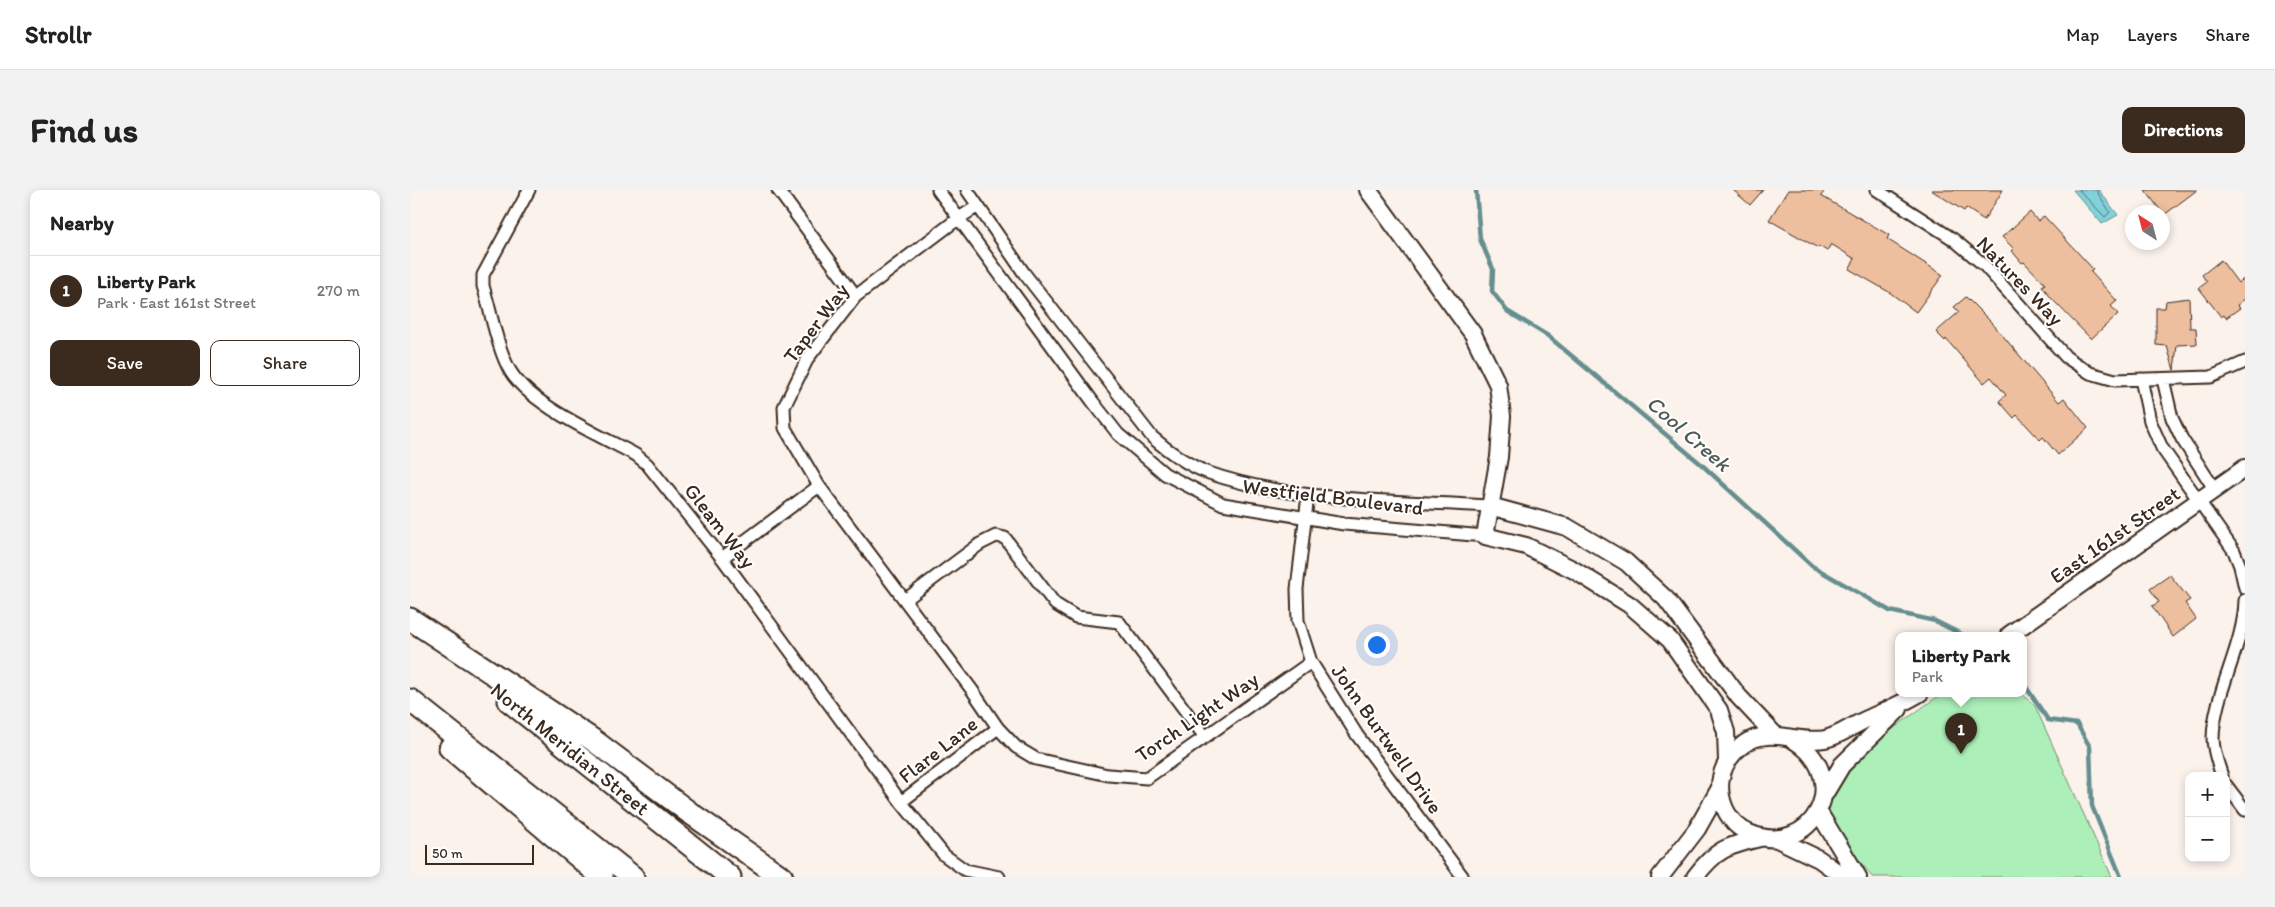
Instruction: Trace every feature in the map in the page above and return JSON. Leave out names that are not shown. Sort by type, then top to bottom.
[{"type":"highway","name":"North Meridian Street","points":[[410,620],[730,877]]},
{"type":"highway","points":[[410,620],[593,740],[690,813],[782,877]]},
{"type":"highway","points":[[410,700],[633,877]]},
{"type":"highway","points":[[410,713],[500,793],[602,877]]},
{"type":"street","name":"Gleam Way","points":[[529,190],[483,274],[483,286],[507,367],[525,390],[534,397],[636,455],[647,464],[722,558],[901,802],[944,855],[965,870],[999,877]]},
{"type":"street","points":[[778,190],[856,296]]},
{"type":"street","name":"Westfield Boulevard","points":[[938,190],[1118,434],[1165,474],[1223,504],[1344,524],[1485,536],[1526,546],[1574,570],[1630,604],[1670,640],[1718,710],[1726,732],[1727,761]]},
{"type":"street","name":"Westfield Boulevard","points":[[967,190],[1024,273],[1152,437],[1172,455],[1206,472],[1292,494],[1490,506],[1567,527],[1626,562],[1666,600],[1738,697],[1775,735]]},
{"type":"street","points":[[1368,190],[1473,334],[1498,385],[1502,416],[1498,456],[1485,536]]},
{"type":"street","name":"Natures Way","points":[[1877,190],[1953,239],[1984,265],[2066,357],[2090,373],[2115,380],[2211,377],[2245,362]]},
{"type":"street","name":"Taper Way","points":[[905,600],[819,486],[785,428],[784,407],[808,358],[856,296],[959,218],[978,206]]},
{"type":"street","points":[[2141,379],[2150,421],[2162,448],[2234,551],[2245,588]]},
{"type":"street","points":[[2163,379],[2172,418],[2182,439],[2214,490]]},
{"type":"street","name":"East 161st Street","points":[[2013,632],[2245,468]]},
{"type":"street","points":[[722,558],[819,486]]},
{"type":"street","name":"John Burtwell Drive","points":[[1308,495],[1297,589],[1298,622],[1311,662],[1353,728],[1463,877]]},
{"type":"street","points":[[905,600],[980,544],[996,536],[1005,538],[1055,604],[1076,616],[1118,622],[1205,737]]},
{"type":"street","name":"Torch Light Way","points":[[905,600],[998,728],[1016,747],[1036,758],[1108,775],[1147,778],[1311,662]]},
{"type":"street","points":[[2221,772],[2213,739],[2218,709],[2242,624],[2245,600]]},
{"type":"street","points":[[1914,697],[1842,765],[1824,795],[1818,811],[1808,825],[1794,834],[1777,839],[1760,838],[1744,831],[1732,820],[1723,805],[1720,788],[1722,774],[1727,761],[1736,750],[1747,742],[1761,736],[1775,735],[1792,739],[1822,740],[1835,737],[1914,697]]},
{"type":"street","name":"Flare Lane","points":[[901,802],[998,728]]},
{"type":"street","points":[[1792,739],[1806,748],[1817,761],[1823,777],[1824,795]]},
{"type":"street","points":[[1660,877],[1697,829],[1720,788]]},
{"type":"street","points":[[2230,790],[2245,810]]},
{"type":"street","points":[[1818,811],[1858,877]]},
{"type":"street","points":[[1695,877],[1706,862],[1719,851],[1760,838]]},
{"type":"street","points":[[1777,839],[1819,858],[1844,877]]},
{"type":"green space","points":[[1937,697],[2025,697],[2035,706],[2112,877],[1872,877],[1841,837],[1832,821],[1829,814],[1830,798],[1839,781],[1853,764],[1872,746]]},
{"type":"water","points":[[2073,190],[2099,190],[2118,215],[2102,224]]},
{"type":"building","points":[[1733,190],[1763,190],[1750,205]]},
{"type":"building","points":[[1788,190],[1825,190],[1821,196],[1889,235],[1887,239],[1943,275],[1916,312],[1889,292],[1849,269],[1855,259],[1831,244],[1827,251],[1819,246],[1818,248],[1769,220]]},
{"type":"building","points":[[1931,190],[2003,190],[1984,220],[1966,208],[1964,211]]},
{"type":"building","points":[[2145,190],[2197,190],[2170,210],[2170,205],[2156,205]]},
{"type":"building","points":[[2030,212],[2038,221],[2044,216],[2093,269],[2090,271],[2117,301],[2111,306],[2118,314],[2091,339],[2052,299],[2042,286],[2045,284],[2024,262],[2022,263],[2012,251],[2014,249],[2002,237]]},
{"type":"building","points":[[2221,260],[2238,283],[2245,278],[2245,299],[2237,305],[2240,308],[2226,318],[2224,315],[2221,317],[2199,288],[2207,282],[2202,275]]},
{"type":"building","points":[[1966,297],[1992,323],[2059,402],[2064,398],[2088,428],[2058,455],[2043,437],[2040,440],[2017,415],[2014,418],[1999,401],[2006,395],[1991,377],[1984,383],[1946,339],[1945,341],[1936,332],[1959,312],[1954,307]]},
{"type":"building","points":[[2189,298],[2190,328],[2196,328],[2197,344],[2177,345],[2174,370],[2167,346],[2156,345],[2156,308],[2165,308],[2166,301]]},
{"type":"building","points":[[2170,575],[2190,600],[2185,603],[2196,619],[2173,637],[2152,606],[2159,602],[2150,589]]},
{"type":"waterway","name":"Cool Creek","points":[[1476,190],[1480,239],[1493,269],[1492,291],[1507,311],[1548,336],[1701,464],[1812,566],[1890,611],[1935,621],[1957,632]]},
{"type":"waterway","name":"Cool Creek","points":[[2027,688],[2048,720],[2077,724],[2090,747],[2092,806],[2121,877]]},
{"type":"place","name":"Liberty Park","points":[[1961,754]]}]
